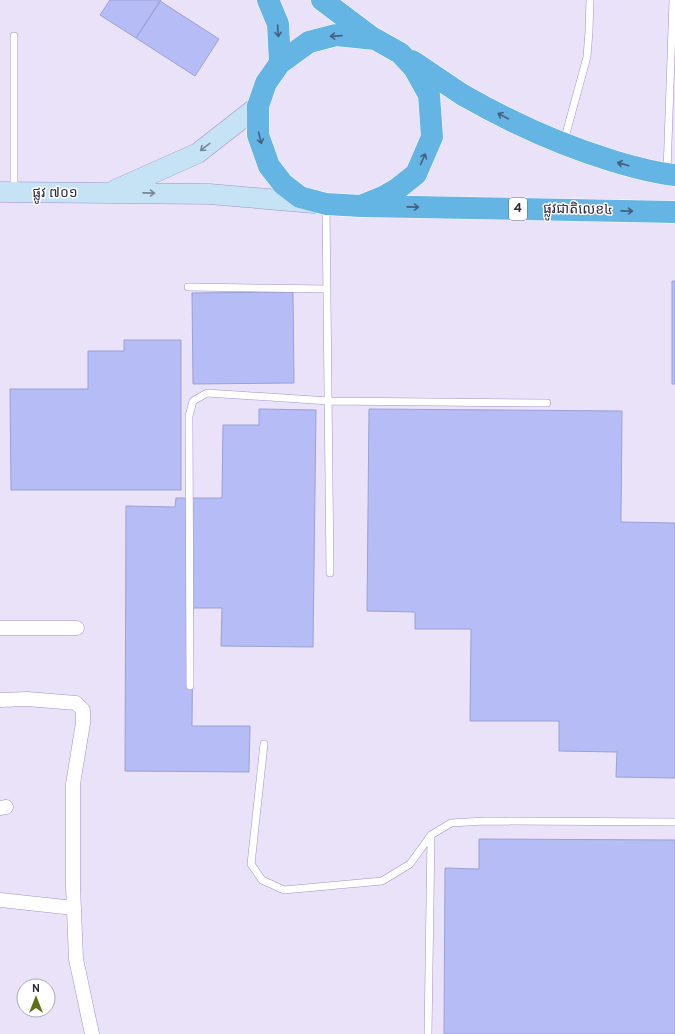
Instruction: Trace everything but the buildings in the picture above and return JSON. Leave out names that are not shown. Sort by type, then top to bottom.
[{"type":"highway","points":[[268,0],[278,24],[280,63]]},
{"type":"highway","points":[[322,0],[375,39],[400,53],[462,94],[520,125],[594,155],[671,174]]},
{"type":"highway","name":"ផ្លូវជាតិលេខ៤","points":[[375,39],[336,35],[309,42],[280,63],[266,83],[258,106],[258,135],[269,166],[283,184],[300,197],[326,204],[360,206],[675,212]]},
{"type":"highway","points":[[360,206],[383,197],[416,174],[432,138],[429,95],[414,68],[400,53]]},
{"type":"main road","points":[[110,193],[198,153],[258,106]]},
{"type":"main road","name":"ផ្លូវ ៧០១","points":[[7,192],[209,194],[326,204]]},
{"type":"street","points":[[0,628],[77,628]]},
{"type":"street","points":[[0,700],[27,699],[76,703],[83,710],[83,723],[73,784],[74,908],[76,959],[92,1034]]},
{"type":"street","points":[[0,900],[74,908]]},
{"type":"lane","points":[[563,143],[587,57],[590,0]]},
{"type":"lane","points":[[671,174],[673,0]]},
{"type":"lane","points":[[7,192],[14,36]]},
{"type":"lane","points":[[326,204],[330,573]]},
{"type":"lane","points":[[188,287],[327,289]]},
{"type":"lane","points":[[190,686],[189,416],[193,401],[208,393],[329,401],[548,403]]},
{"type":"lane","points":[[264,744],[251,864],[262,880],[284,890],[382,881],[410,864],[430,835],[451,823],[485,821],[675,822]]},
{"type":"lane","points":[[428,1034],[430,835]]}]
